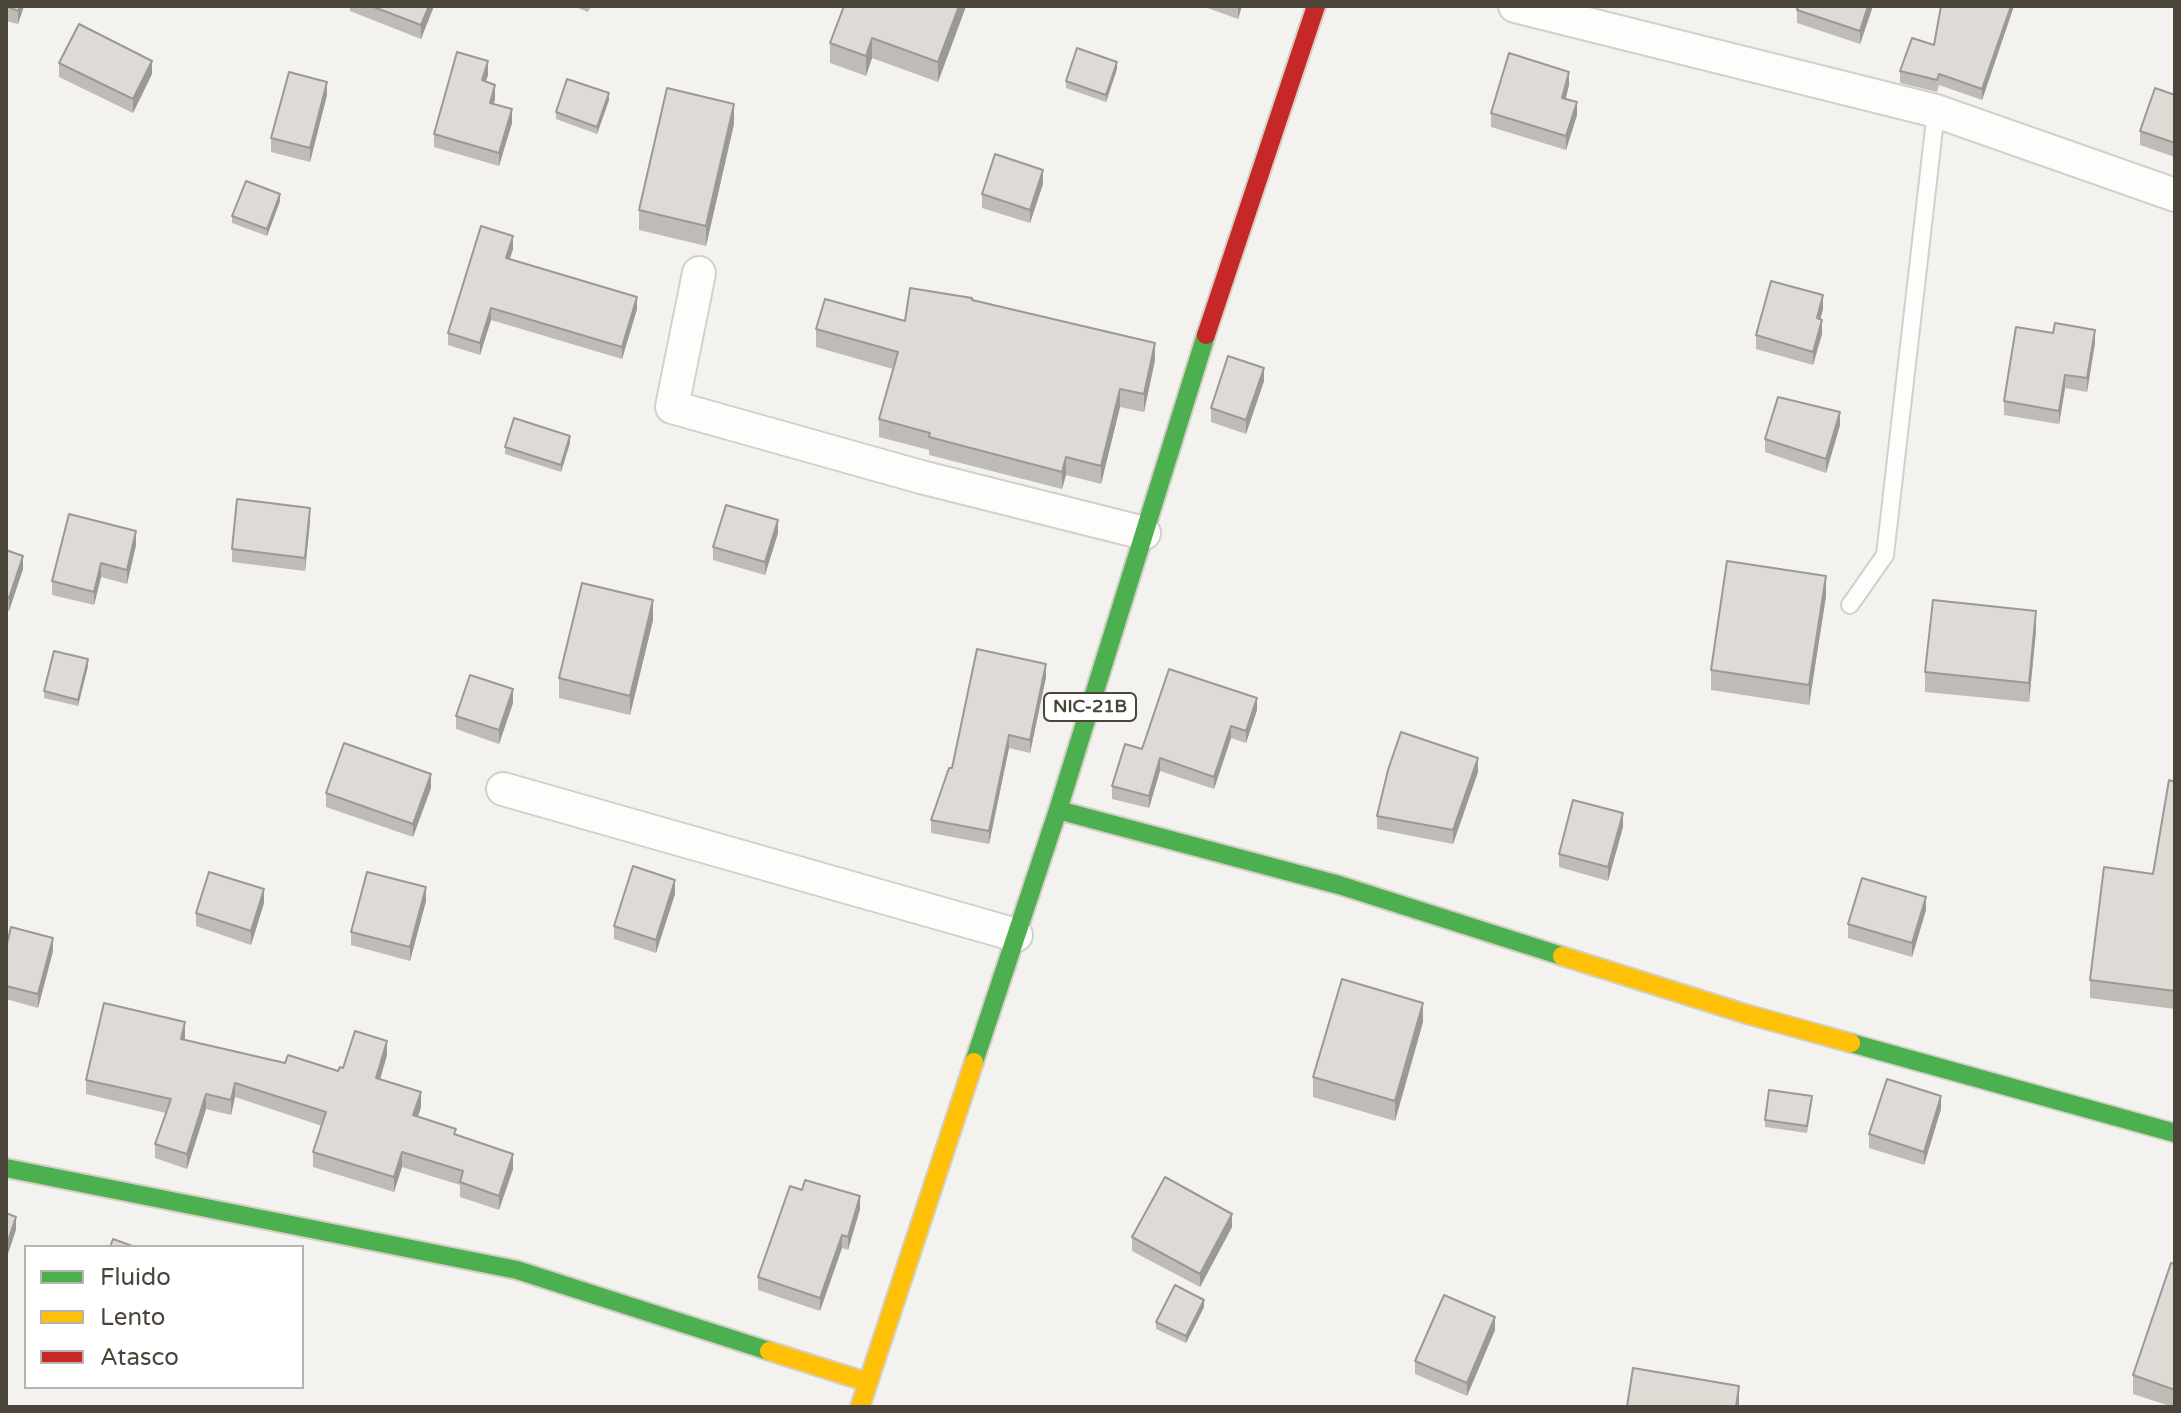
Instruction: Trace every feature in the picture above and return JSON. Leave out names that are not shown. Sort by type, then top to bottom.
[{"type":"main road","name":"NIC-21B","points":[[860,1407],[1058,810],[1194,370],[1316,6]]},
{"type":"main road","points":[[1058,810],[1339,885],[1746,1014],[2175,1133]]},
{"type":"main road","points":[[6,1168],[517,1270],[867,1382]]},
{"type":"street","points":[[1515,6],[1936,111],[2175,195]]},
{"type":"street","points":[[699,273],[672,407],[921,477],[1144,533]]},
{"type":"street","points":[[503,789],[1016,935]]},
{"type":"lane","points":[[1850,605],[1885,555],[1936,111]]},
{"type":"building","points":[[371,6],[429,6],[421,25]]},
{"type":"building","points":[[844,6],[959,6],[938,62],[872,38],[866,56],[830,43]]},
{"type":"building","points":[[1798,6],[1868,6],[1860,31],[1797,10]]},
{"type":"building","points":[[1941,6],[2011,6],[1982,89],[1939,74],[1937,80],[1900,71],[1912,38],[1934,45]]},
{"type":"building","points":[[79,24],[152,61],[133,99],[59,63]]},
{"type":"building","points":[[1077,48],[1117,62],[1106,95],[1066,81]]},
{"type":"building","points":[[457,52],[488,61],[482,80],[495,85],[490,103],[512,109],[499,153],[434,134]]},
{"type":"building","points":[[1509,53],[1569,72],[1562,98],[1577,102],[1566,136],[1491,113]]},
{"type":"building","points":[[289,72],[327,82],[310,148],[271,138]]},
{"type":"building","points":[[567,79],[609,93],[597,127],[556,112]]},
{"type":"building","points":[[667,88],[734,104],[706,226],[639,210]]},
{"type":"building","points":[[2155,88],[2175,95],[2175,143],[2140,131]]},
{"type":"building","points":[[995,154],[1043,170],[1030,210],[982,194]]},
{"type":"building","points":[[246,181],[280,194],[267,229],[232,216]]},
{"type":"building","points":[[481,226],[513,236],[506,258],[637,297],[622,347],[491,308],[480,343],[448,333]]},
{"type":"building","points":[[1771,281],[1823,295],[1817,318],[1822,320],[1813,352],[1756,335]]},
{"type":"building","points":[[910,288],[972,298],[1155,343],[1144,394],[1120,389],[1101,466],[1066,457],[1062,472],[929,437],[930,433],[879,419],[898,352],[816,329],[825,299],[905,321]]},
{"type":"building","points":[[2055,323],[2095,330],[2087,378],[2065,375],[2059,411],[2004,401],[2016,327],[2053,333]]},
{"type":"building","points":[[1228,356],[1264,368],[1246,420],[1211,408]]},
{"type":"building","points":[[1778,397],[1840,412],[1826,459],[1765,439]]},
{"type":"building","points":[[514,418],[570,436],[561,465],[505,447]]},
{"type":"building","points":[[237,499],[310,508],[305,558],[232,549]]},
{"type":"building","points":[[726,505],[778,520],[765,562],[713,547]]},
{"type":"building","points":[[69,514],[136,531],[127,570],[101,563],[94,592],[52,581]]},
{"type":"building","points":[[6,550],[23,556],[9,598],[6,597]]},
{"type":"building","points":[[1727,561],[1826,576],[1809,685],[1711,670]]},
{"type":"building","points":[[582,583],[653,600],[630,696],[559,678]]},
{"type":"building","points":[[1933,600],[2036,611],[2029,683],[1925,672]]},
{"type":"building","points":[[977,649],[1046,664],[1030,740],[1009,735],[989,831],[931,820],[949,768],[952,768]]},
{"type":"building","points":[[54,651],[88,659],[78,700],[44,691]]},
{"type":"building","points":[[1169,669],[1257,698],[1246,731],[1231,726],[1214,777],[1160,758],[1149,796],[1112,786],[1125,744],[1142,749]]},
{"type":"building","points":[[470,675],[513,689],[499,730],[456,716]]},
{"type":"building","points":[[1401,732],[1478,758],[1453,830],[1377,816]]},
{"type":"building","points":[[344,743],[431,774],[413,824],[326,793]]},
{"type":"building","points":[[2169,780],[2175,782],[2175,991],[2090,980],[2104,867],[2153,874]]},
{"type":"building","points":[[1573,800],[1623,813],[1608,867],[1559,854]]},
{"type":"building","points":[[633,866],[675,880],[656,940],[614,926]]},
{"type":"building","points":[[209,872],[264,889],[251,931],[196,913]]},
{"type":"building","points":[[367,872],[426,887],[410,947],[351,932]]},
{"type":"building","points":[[1862,878],[1926,897],[1912,943],[1848,924]]},
{"type":"building","points":[[11,927],[53,938],[38,994],[6,986],[6,948]]},
{"type":"building","points":[[1342,979],[1423,1003],[1395,1101],[1313,1077]]},
{"type":"building","points":[[104,1003],[185,1022],[181,1039],[285,1063],[288,1055],[338,1071],[340,1067],[343,1068],[355,1031],[387,1041],[376,1078],[421,1092],[413,1115],[456,1129],[454,1134],[513,1154],[499,1196],[460,1182],[463,1171],[402,1152],[394,1177],[313,1152],[326,1112],[235,1083],[231,1100],[206,1094],[187,1154],[155,1144],[171,1099],[86,1080]]},
{"type":"building","points":[[1887,1079],[1941,1096],[1924,1152],[1869,1134]]},
{"type":"building","points":[[1769,1090],[1812,1096],[1807,1126],[1765,1120]]},
{"type":"building","points":[[1165,1177],[1232,1214],[1200,1274],[1132,1237]]},
{"type":"building","points":[[805,1180],[860,1196],[848,1237],[842,1235],[820,1298],[758,1277],[790,1186],[802,1190]]},
{"type":"building","points":[[6,1213],[16,1217],[6,1247]]},
{"type":"building","points":[[113,1239],[130,1245],[111,1245]]},
{"type":"building","points":[[2171,1263],[2175,1264],[2175,1390],[2133,1375]]},
{"type":"building","points":[[1175,1285],[1204,1300],[1186,1336],[1156,1322]]},
{"type":"building","points":[[1444,1295],[1495,1317],[1467,1383],[1415,1361]]},
{"type":"building","points":[[1633,1368],[1739,1386],[1736,1407],[1627,1407]]},
{"type":"traffic: fast","points":[[974,1062],[1058,810],[1206,335]]},
{"type":"traffic: fast","points":[[1058,810],[1339,885],[1562,956]]},
{"type":"traffic: fast","points":[[1851,1043],[2175,1133]]},
{"type":"traffic: fast","points":[[6,1168],[517,1270],[769,1351]]},
{"type":"traffic: slow","points":[[1562,956],[1746,1014],[1851,1043]]},
{"type":"traffic: slow","points":[[860,1407],[974,1062]]},
{"type":"traffic: slow","points":[[769,1351],[867,1382]]},
{"type":"traffic: jam","points":[[1206,335],[1316,6]]}]
